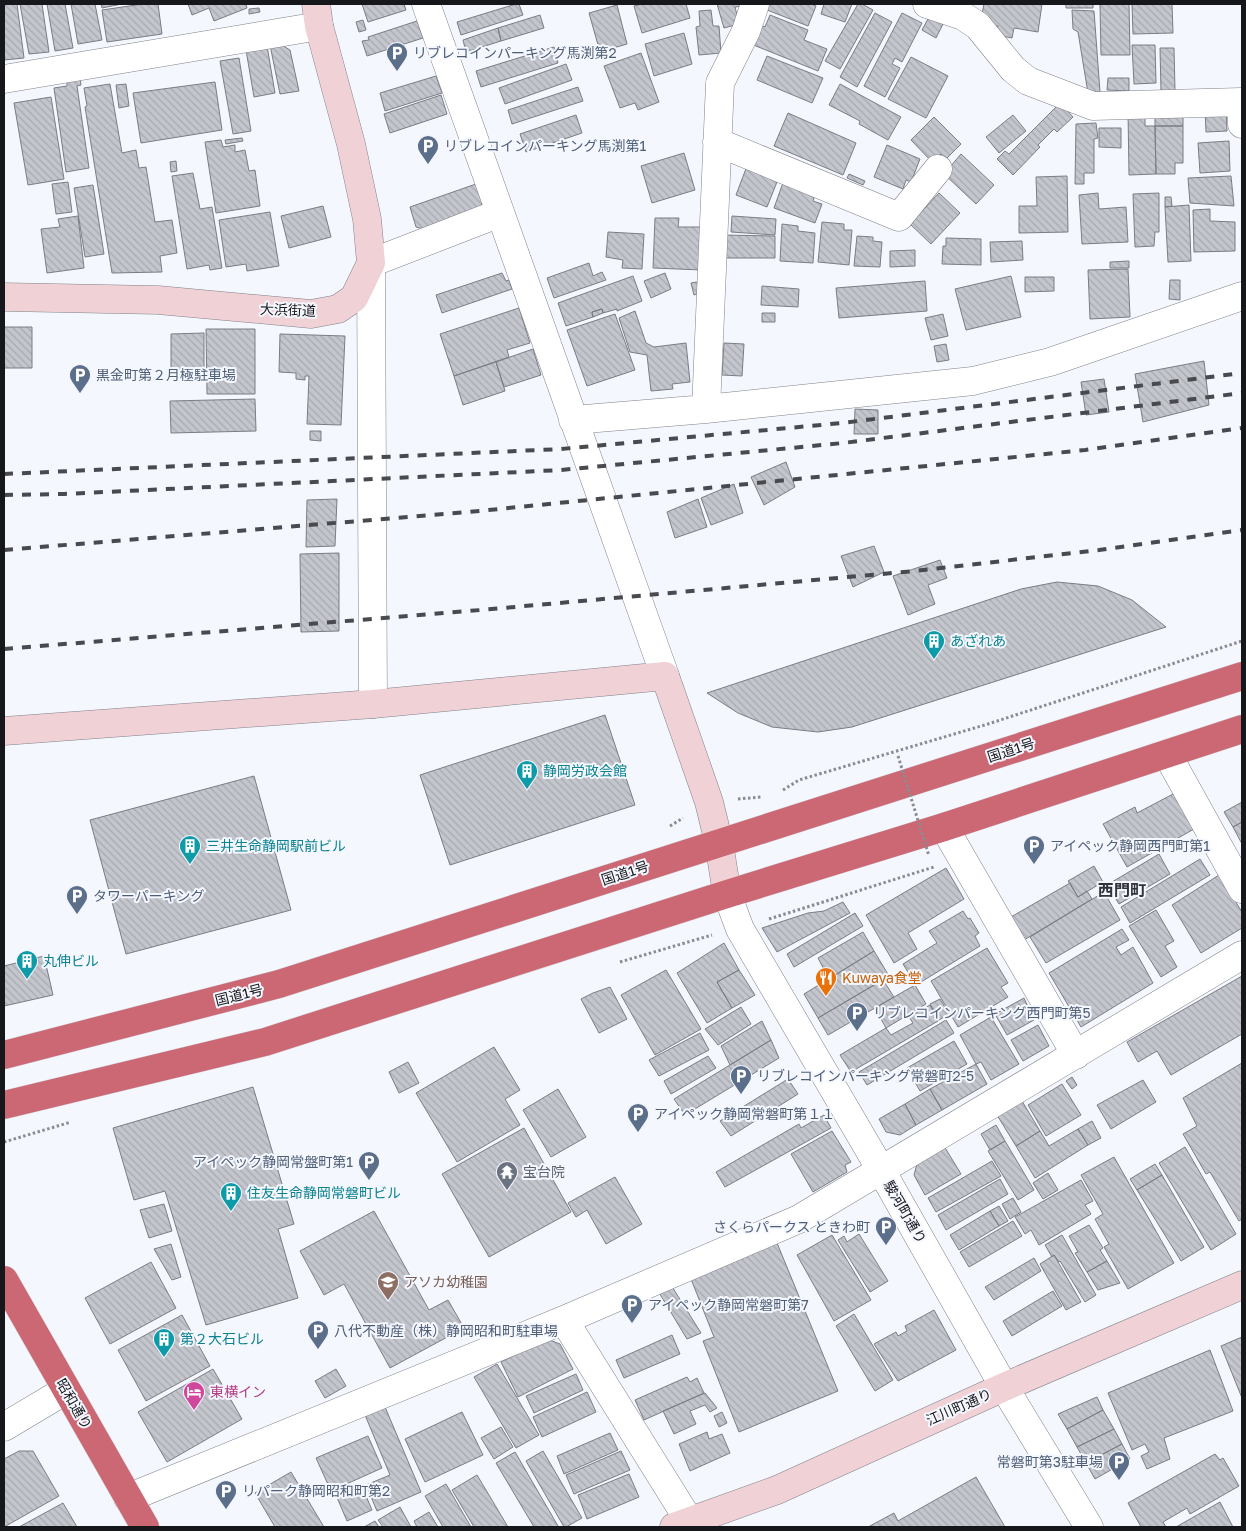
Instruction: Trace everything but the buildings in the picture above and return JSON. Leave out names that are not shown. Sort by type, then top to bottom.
[{"type":"highway","name":"国道1号","points":[[4,1054],[279,984],[1242,676]]},
{"type":"highway","points":[[4,1105],[265,1042],[727,894],[944,827],[1242,729]]},
{"type":"highway","name":"昭和通り","points":[[4,1280],[145,1527]]},
{"type":"street","points":[[426,4],[709,802],[720,843],[727,894]]},
{"type":"street","points":[[706,409],[720,83],[746,30],[755,4]]},
{"type":"street","points":[[927,4],[963,16],[978,26],[1013,69],[1028,81],[1093,106],[1241,102],[1242,124]]},
{"type":"street","points":[[4,79],[318,15],[351,144],[363,200],[367,219],[371,263],[372,704]]},
{"type":"street","points":[[717,142],[900,217],[938,169]]},
{"type":"street","points":[[371,263],[500,213]]},
{"type":"street","name":"大浜街道","points":[[4,297],[158,300],[311,314],[338,309],[354,298],[371,263]]},
{"type":"street","points":[[574,420],[706,409],[973,380],[1050,362],[1242,296]]},
{"type":"street","points":[[4,731],[372,704],[665,676]]},
{"type":"street","points":[[1167,754],[1242,889]]},
{"type":"street","points":[[944,827],[1076,1056]]},
{"type":"street","name":"駿河町通り","points":[[727,894],[740,928],[881,1170],[1004,1387],[1089,1527]]},
{"type":"street","points":[[128,1498],[564,1320],[799,1219],[1076,1056],[1242,955]]},
{"type":"street","name":"江川町通り","points":[[686,1525],[777,1490],[1004,1387],[1242,1285]]},
{"type":"street","points":[[564,1320],[686,1525]]},
{"type":"street","points":[[4,1427],[66,1390]]},
{"type":"path","points":[[898,756],[929,856]]},
{"type":"railway","points":[[4,474],[561,449],[842,423],[1242,373]]},
{"type":"railway","points":[[4,495],[64,494],[561,470],[843,443],[1242,393]]},
{"type":"railway","points":[[4,550],[469,512],[1085,450],[1242,428]]},
{"type":"railway","points":[[4,649],[481,610],[915,571],[1099,550],[1242,530]]},
{"type":"place","name":"リブレコインパーキング馬渕第2","points":[[397,72]]},
{"type":"place","name":"リブレコインパーキング馬渕第1","points":[[428,165]]},
{"type":"place","name":"黒金町第２月極駐車場","points":[[80,394]]},
{"type":"place","name":"あざれあ","points":[[934,660]]},
{"type":"place","name":"静岡労政会館","points":[[527,790]]},
{"type":"place","name":"三井生命静岡駅前ビル","points":[[190,865]]},
{"type":"place","name":"アイペック静岡西門町第1","points":[[1034,865]]},
{"type":"place","name":"タワーパーキング","points":[[77,915]]},
{"type":"place","name":"丸伸ビル","points":[[27,980]]},
{"type":"place","name":"Kuwaya食堂","points":[[826,997]]},
{"type":"place","name":"リブレコインパーキング西門町第5","points":[[857,1032]]},
{"type":"place","name":"リブレコインパーキング常磐町2-5","points":[[741,1095]]},
{"type":"place","name":"アイペック静岡常磐町第１１","points":[[638,1133]]},
{"type":"place","name":"アイペック静岡常盤町第1","points":[[369,1181]]},
{"type":"place","name":"宝台院","points":[[507,1191]]},
{"type":"place","name":"住友生命静岡常磐町ビル","points":[[231,1212]]},
{"type":"place","name":"さくらパークス ときわ町","points":[[886,1246]]},
{"type":"place","name":"アソカ幼稚園","points":[[388,1301]]},
{"type":"place","name":"アイペック静岡常磐町第7","points":[[632,1324]]},
{"type":"place","name":"八代不動産（株）静岡昭和町駐車場","points":[[318,1350]]},
{"type":"place","name":"第２大石ビル","points":[[164,1358]]},
{"type":"place","name":"東横イン","points":[[194,1411]]},
{"type":"place","name":"常磐町第3駐車場","points":[[1119,1481]]},
{"type":"place","name":"リパーク静岡昭和町第2","points":[[226,1510]]},
{"type":"district","name":"西門町","points":[[1122,890]]}]
